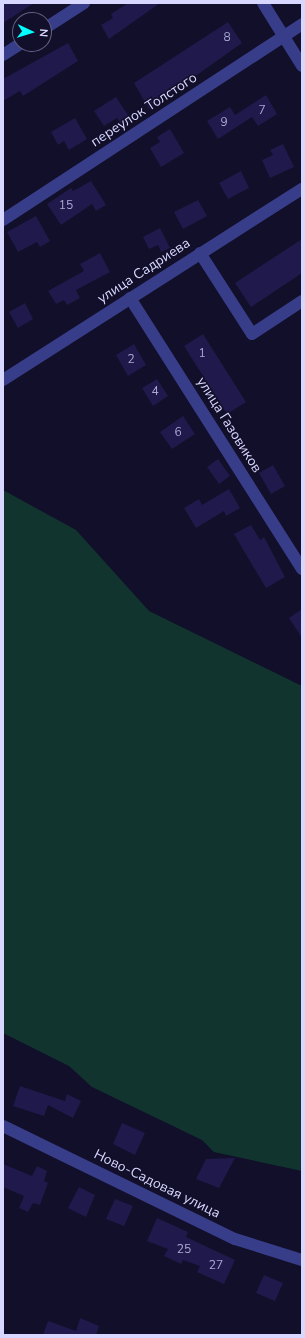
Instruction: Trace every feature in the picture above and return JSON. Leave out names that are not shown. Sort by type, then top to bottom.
[{"type":"street","points":[[52,24],[84,3]]},
{"type":"street","points":[[264,3],[302,66]]},
{"type":"street","name":"переулок Толстого","points":[[3,220],[302,24]]},
{"type":"street","points":[[3,55],[12,49]]},
{"type":"street","name":"улица Садриева","points":[[3,380],[302,189]]},
{"type":"street","points":[[200,253],[252,334],[302,301]]},
{"type":"street","name":"улица Газовиков","points":[[130,298],[302,569]]},
{"type":"street","name":"Ново-Садовая улица","points":[[3,1126],[235,1239],[302,1260]]},
{"type":"green space","points":[[3,490],[76,530],[149,611],[302,686],[302,1171],[214,1152],[202,1140],[92,1087],[69,1066],[3,1033]]},
{"type":"building","points":[[3,3],[34,3],[20,12],[12,12],[12,17],[3,23]]},
{"type":"building","points":[[128,3],[160,3],[109,39],[101,25],[113,18],[111,14]]},
{"type":"building","points":[[228,22],[242,43],[149,109],[134,83]]},
{"type":"building","points":[[68,43],[78,61],[23,96],[20,91],[3,101],[3,79]]},
{"type":"building","points":[[266,95],[277,114],[258,126],[252,117],[218,139],[207,121],[230,107],[235,115]]},
{"type":"building","points":[[116,97],[130,118],[121,124],[117,118],[104,126],[94,111]]},
{"type":"building","points":[[75,118],[87,139],[69,150],[64,141],[58,145],[51,132]]},
{"type":"building","points":[[170,129],[184,153],[161,167],[150,148],[160,142],[157,137]]},
{"type":"building","points":[[283,144],[294,167],[270,178],[262,160],[273,155],[270,150]]},
{"type":"building","points":[[241,171],[249,188],[228,199],[219,183]]},
{"type":"building","points":[[91,181],[106,205],[96,211],[92,204],[61,225],[47,204],[71,188],[73,191]]},
{"type":"building","points":[[198,200],[207,216],[183,229],[174,212]]},
{"type":"building","points":[[36,216],[50,241],[40,247],[37,242],[18,252],[7,232]]},
{"type":"building","points":[[160,228],[170,248],[161,252],[158,245],[149,249],[143,237]]},
{"type":"building","points":[[302,239],[302,273],[251,307],[235,283]]},
{"type":"building","points":[[100,253],[110,272],[76,290],[80,298],[67,305],[64,300],[56,304],[48,291],[84,271],[80,264]]},
{"type":"building","points":[[25,303],[33,319],[18,328],[9,312]]},
{"type":"building","points":[[203,334],[246,402],[227,414],[184,346]]},
{"type":"building","points":[[134,344],[146,365],[128,376],[116,355]]},
{"type":"building","points":[[157,379],[168,396],[153,406],[142,388]]},
{"type":"building","points":[[183,416],[195,434],[172,449],[160,432]]},
{"type":"building","points":[[218,459],[230,476],[219,484],[207,467]]},
{"type":"building","points":[[273,465],[285,486],[271,494],[259,473]]},
{"type":"building","points":[[229,489],[240,508],[226,516],[224,511],[196,528],[184,508],[199,499],[202,505]]},
{"type":"building","points":[[251,525],[260,540],[264,537],[285,577],[266,588],[234,534]]},
{"type":"building","points":[[302,609],[302,638],[289,618]]},
{"type":"building","points":[[20,1086],[65,1101],[67,1094],[81,1101],[73,1118],[48,1105],[44,1116],[13,1106]]},
{"type":"building","points":[[122,1123],[145,1133],[135,1155],[113,1144]]},
{"type":"building","points":[[235,1158],[219,1188],[196,1179],[206,1159]]},
{"type":"building","points":[[3,1164],[32,1176],[37,1166],[47,1171],[44,1181],[48,1183],[40,1205],[33,1203],[28,1212],[19,1208],[24,1196],[3,1187]]},
{"type":"building","points":[[79,1187],[95,1195],[86,1217],[68,1208]]},
{"type":"building","points":[[115,1199],[133,1206],[124,1226],[106,1219]]},
{"type":"building","points":[[157,1218],[188,1232],[186,1237],[235,1260],[224,1284],[197,1272],[200,1266],[183,1260],[181,1264],[164,1256],[168,1249],[147,1241]]},
{"type":"building","points":[[264,1275],[283,1283],[275,1301],[256,1293]]},
{"type":"building","points":[[80,1318],[99,1326],[96,1335],[43,1335],[48,1321],[76,1331]]}]
